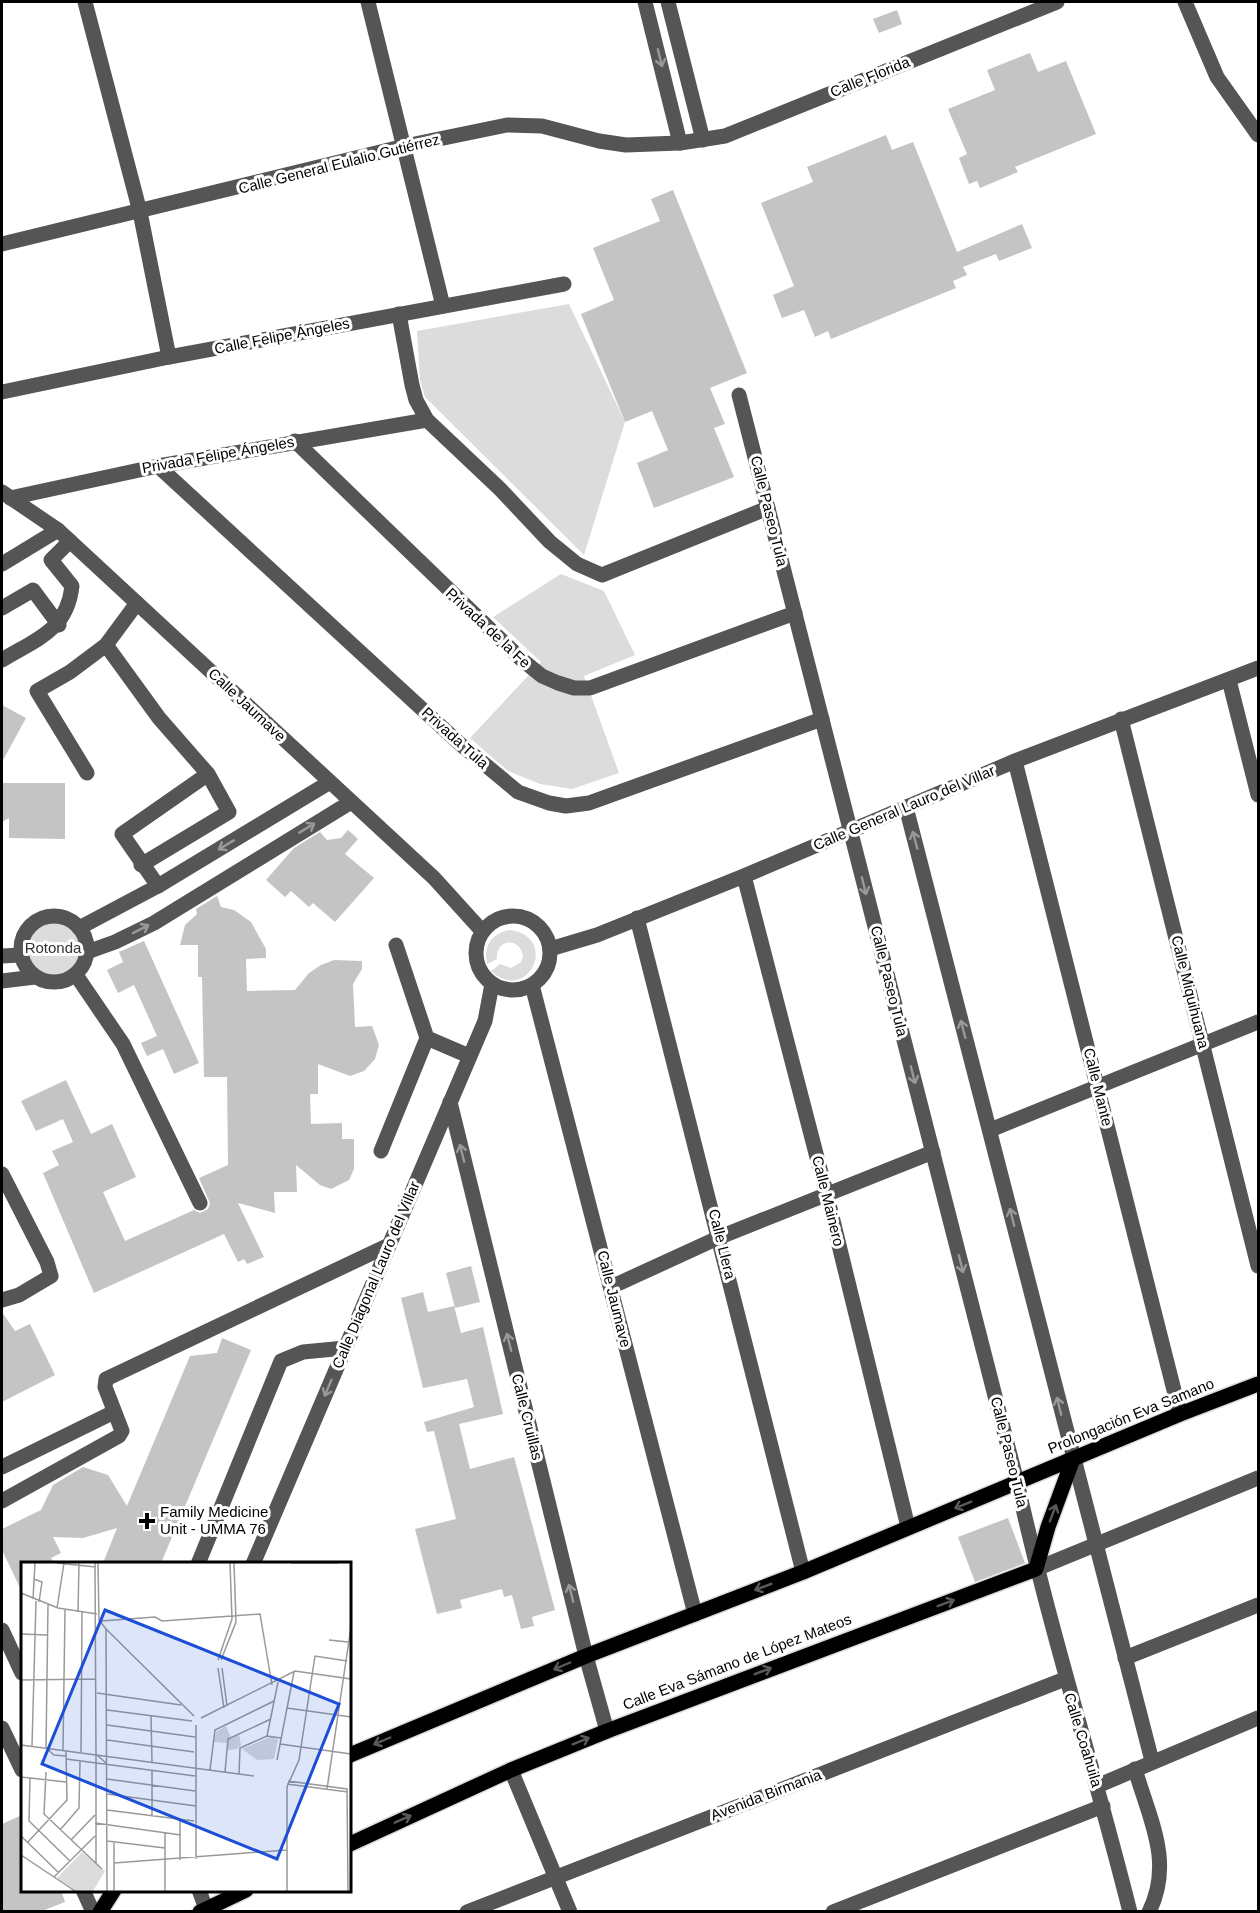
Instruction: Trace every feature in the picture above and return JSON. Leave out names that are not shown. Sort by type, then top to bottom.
[{"type":"main road","name":"Prolongación Eva Samano","points":[[1017,1482],[1258,1384]]},
{"type":"main road","points":[[1036,1569],[1047,1527],[1073,1460]]},
{"type":"main road","points":[[351,1755],[586,1656],[803,1572],[1017,1482]]},
{"type":"main road","name":"Calle Eva Sámano de López Mateos","points":[[351,1844],[511,1770],[607,1731],[1036,1569]]},
{"type":"main road","points":[[100,1911],[113,1892]]},
{"type":"main road","points":[[203,1910],[242,1892]]},
{"type":"street","points":[[85,2],[140,212],[169,357]]},
{"type":"street","points":[[368,2],[443,306]]},
{"type":"street","points":[[645,2],[680,143]]},
{"type":"street","points":[[668,2],[703,140]]},
{"type":"street","name":"Calle Florida","points":[[680,143],[725,136],[1057,2]]},
{"type":"street","points":[[1185,2],[1217,77],[1258,135]]},
{"type":"street","name":"Calle General Eulalio Gutiérrez","points":[[2,244],[405,146],[507,125],[542,126],[599,141],[626,144],[680,143]]},
{"type":"street","name":"Calle Felipe Ángeles","points":[[2,392],[169,357],[564,284]]},
{"type":"street","points":[[399,314],[412,385],[416,400],[427,420],[500,489],[550,542],[588,571],[602,574],[768,508]]},
{"type":"street","name":"Calle Paseo Tula","points":[[739,395],[1017,1482],[1036,1569]]},
{"type":"street","name":"Privada Felipe Ángeles","points":[[6,495],[295,441],[427,420]]},
{"type":"street","name":"Privada de la Fe","points":[[295,441],[484,626],[542,676],[558,683],[574,688],[590,688],[795,613]]},
{"type":"street","name":"Privada Tula","points":[[158,466],[459,743],[518,792],[533,798],[566,806],[589,803],[822,719]]},
{"type":"street","name":"Calle Jaumave","points":[[6,495],[58,530],[434,878],[482,931]]},
{"type":"street","points":[[2,564],[58,530]]},
{"type":"street","points":[[2,660],[59,625],[70,603],[72,586],[51,560],[70,541]]},
{"type":"street","points":[[2,608],[33,590],[59,625]]},
{"type":"street","points":[[87,773],[37,691],[70,672],[106,645],[137,603]]},
{"type":"street","points":[[106,645],[159,718],[208,774],[229,812],[141,865]]},
{"type":"street","name":"Calle General Lauro del Villar","points":[[550,950],[591,937],[744,876],[1015,761],[1258,668]]},
{"type":"street","points":[[1229,680],[1258,792]]},
{"type":"street","name":"Calle Miquihuana","points":[[1121,719],[1258,1266]]},
{"type":"street","name":"Calle Mante","points":[[1015,761],[1180,1414]]},
{"type":"street","points":[[158,886],[141,865],[122,834],[208,774]]},
{"type":"street","points":[[79,928],[158,886],[330,782]]},
{"type":"street","points":[[87,952],[115,942],[154,923],[351,802]]},
{"type":"street","points":[[906,807],[1152,1761]]},
{"type":"street","name":"Calle Mainero","points":[[744,876],[827,1196],[908,1527]]},
{"type":"street","points":[[2,981],[35,977],[60,982],[76,975],[85,961],[87,952],[84,935],[79,928],[65,918],[56,916],[39,919],[26,930],[21,955],[24,964],[35,977]]},
{"type":"street","points":[[519,916],[536,924],[548,940],[550,950],[547,968],[532,985],[516,990],[492,984],[483,974],[476,956],[476,946],[482,931],[500,918],[519,916]]},
{"type":"street","name":"Calle Llera","points":[[637,918],[720,1237],[803,1572]]},
{"type":"street","points":[[381,1151],[427,1038],[396,945]]},
{"type":"street","points":[[2,956],[21,955]]},
{"type":"street","points":[[76,975],[123,1044],[200,1203]]},
{"type":"street","name":"Calle Diagonal Lauro del Villar","points":[[253,1562],[485,1021],[492,984]]},
{"type":"street","name":"Calle Jaumave","points":[[532,985],[695,1614]]},
{"type":"street","points":[[990,1130],[1258,1022]]},
{"type":"street","points":[[427,1038],[470,1056]]},
{"type":"street","name":"Calle Cruillas","points":[[450,1102],[586,1656],[607,1731]]},
{"type":"street","points":[[611,1287],[720,1237],[933,1152]]},
{"type":"street","points":[[2,1174],[47,1262],[51,1276],[19,1294],[2,1300]]},
{"type":"street","points":[[2,1501],[119,1436],[122,1431],[105,1387],[106,1379],[389,1245]]},
{"type":"street","points":[[198,1562],[281,1361],[303,1352],[345,1348]]},
{"type":"street","points":[[2,1467],[114,1412]]},
{"type":"street","points":[[1036,1569],[1258,1478]]},
{"type":"street","name":"Calle Coahuila","points":[[1036,1569],[1130,1911]]},
{"type":"street","points":[[1125,1658],[1258,1605]]},
{"type":"street","points":[[2,1630],[21,1671]]},
{"type":"street","name":"Avenida Birmania","points":[[467,1911],[1065,1679]]},
{"type":"street","points":[[1097,1786],[1258,1718]]},
{"type":"street","points":[[2,1728],[21,1768]]},
{"type":"street","points":[[1135,1769],[1162,1858],[1160,1886],[1149,1911]]},
{"type":"street","points":[[511,1770],[570,1911]]},
{"type":"street","points":[[833,1911],[1103,1806]]},
{"type":"street","points":[[83,1892],[93,1911]]},
{"type":"street","points":[[199,1892],[203,1910]]},
{"type":"green space","points":[[569,304],[625,422],[584,555],[425,397],[420,380],[417,331]]},
{"type":"green space","points":[[561,574],[604,591],[635,655],[584,676],[619,773],[572,789],[540,784],[508,771],[470,738],[541,662],[493,617]]},
{"type":"green space","name":"Rotonda","points":[[47,919],[59,919],[73,927],[81,941],[79,958],[73,967],[59,975],[47,975],[30,963],[25,953],[25,941],[37,924]]},
{"type":"green space","points":[[510,930],[525,935],[533,944],[536,955],[533,966],[526,975],[517,980],[504,979],[491,971],[500,964],[511,968],[521,962],[523,956],[517,945],[508,942],[504,944],[497,952],[497,959],[487,964],[486,957],[490,941],[498,934]]},
{"type":"building","points":[[897,10],[902,24],[879,33],[873,19]]},
{"type":"building","points":[[1030,53],[1038,72],[1066,61],[1096,134],[1015,167],[1018,172],[980,188],[977,181],[969,184],[959,158],[967,154],[948,109],[995,90],[987,70]]},
{"type":"building","points":[[886,135],[892,150],[913,142],[957,252],[1022,224],[1032,248],[999,261],[996,254],[963,267],[967,275],[953,281],[956,288],[831,339],[828,331],[815,337],[804,310],[782,318],[773,295],[794,286],[761,203],[813,182],[807,167]]},
{"type":"building","points":[[673,190],[747,373],[710,388],[725,424],[714,428],[734,477],[654,508],[637,463],[668,450],[652,411],[625,422],[581,314],[614,300],[593,248],[660,221],[651,199]]},
{"type":"building","points":[[2,705],[26,718],[2,762]]},
{"type":"building","points":[[2,783],[65,783],[65,839],[9,838],[9,818],[2,822]]},
{"type":"building","points":[[348,830],[358,839],[345,854],[374,878],[335,922],[313,903],[309,907],[291,891],[285,897],[266,880],[294,848],[320,832],[327,840],[341,838]]},
{"type":"building","points":[[217,896],[221,907],[234,910],[251,922],[266,949],[266,958],[246,959],[247,991],[295,990],[309,973],[321,965],[334,960],[362,961],[362,969],[353,984],[355,1027],[372,1026],[379,1045],[375,1059],[364,1071],[350,1076],[318,1064],[318,1094],[310,1094],[311,1124],[342,1123],[342,1139],[354,1139],[354,1169],[349,1180],[331,1189],[320,1185],[296,1165],[297,1192],[274,1192],[275,1213],[238,1203],[264,1257],[247,1264],[244,1259],[238,1262],[224,1234],[94,1293],[43,1173],[59,1165],[52,1151],[73,1142],[63,1119],[36,1131],[21,1101],[66,1080],[91,1134],[112,1124],[136,1177],[103,1192],[125,1241],[194,1210],[200,1213],[208,1209],[210,1203],[199,1178],[228,1165],[227,1077],[204,1077],[202,977],[198,977],[198,945],[180,945],[185,925],[197,914],[196,909]]},
{"type":"building","points":[[144,941],[199,1063],[174,1074],[163,1049],[147,1056],[141,1043],[157,1036],[134,985],[118,993],[107,970],[123,962],[119,952]]},
{"type":"building","points":[[471,1266],[480,1302],[455,1308],[446,1273]]},
{"type":"building","points":[[423,1292],[428,1312],[454,1306],[461,1333],[483,1327],[503,1414],[459,1424],[470,1469],[514,1457],[555,1610],[532,1617],[534,1626],[521,1629],[512,1595],[504,1597],[502,1589],[460,1600],[462,1608],[437,1614],[415,1529],[456,1519],[434,1431],[427,1432],[424,1422],[474,1407],[467,1379],[423,1388],[401,1298]]},
{"type":"building","points":[[2,1312],[15,1331],[30,1324],[55,1375],[2,1402]]},
{"type":"building","points":[[222,1338],[251,1350],[161,1562],[103,1562],[117,1528],[83,1538],[53,1537],[61,1553],[51,1558],[53,1562],[21,1562],[21,1590],[2,1550],[2,1529],[41,1510],[53,1485],[83,1467],[108,1475],[127,1506],[190,1356],[217,1353]]},
{"type":"building","points":[[1008,1518],[1025,1563],[975,1582],[958,1537]]},
{"type":"building","points":[[21,1815],[21,1892],[62,1892],[65,1902],[42,1911],[2,1911],[2,1824]]},
{"type":"place","name":"Family Medicine Unit - UMMA 76","points":[[147,1521]]}]
